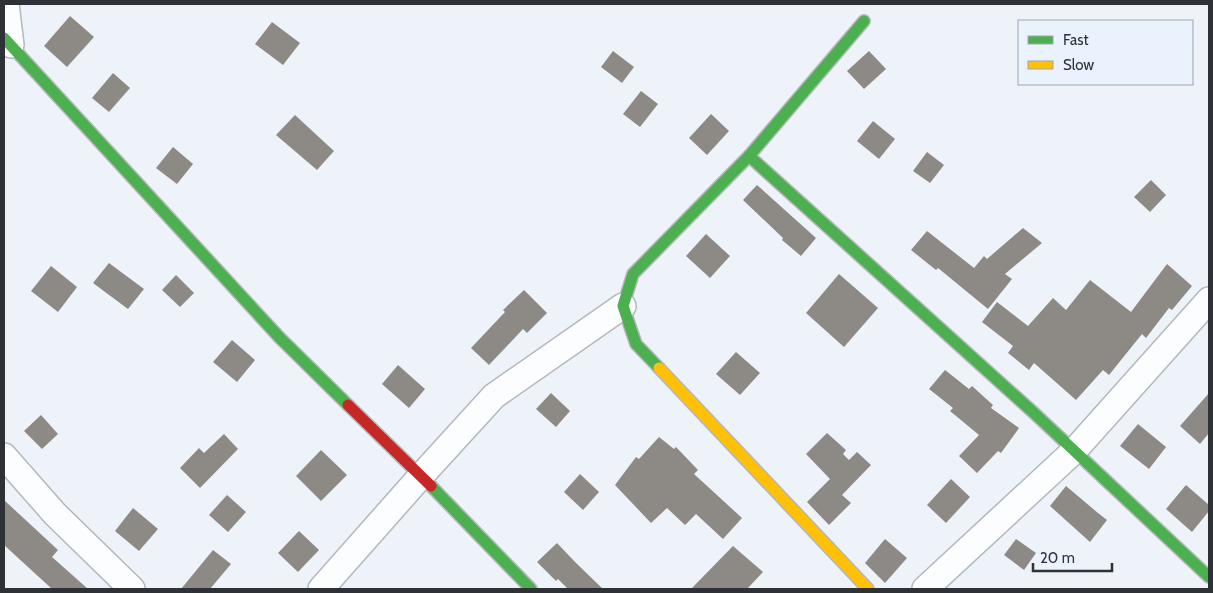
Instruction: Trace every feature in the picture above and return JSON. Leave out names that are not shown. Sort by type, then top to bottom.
[{"type":"street","points":[[6,4],[7,41],[279,337],[421,476],[531,589]]},
{"type":"street","points":[[864,21],[749,156],[633,274],[623,306],[636,344],[868,589]]},
{"type":"street","points":[[749,156],[1074,450],[1209,577]]},
{"type":"street","points":[[925,589],[1074,450],[1209,300]]},
{"type":"street","points":[[321,589],[494,396],[623,306]]},
{"type":"street","points":[[4,456],[55,514],[132,589]]},
{"type":"building","points":[[70,16],[94,37],[67,67],[44,46]]},
{"type":"building","points":[[272,22],[300,43],[283,65],[255,44]]},
{"type":"building","points":[[613,51],[634,67],[622,83],[601,67]]},
{"type":"building","points":[[869,51],[886,69],[864,89],[847,71]]},
{"type":"building","points":[[113,73],[130,88],[109,112],[92,98]]},
{"type":"building","points":[[641,91],[658,104],[640,127],[623,114]]},
{"type":"building","points":[[711,114],[729,131],[707,155],[689,138]]},
{"type":"building","points":[[295,115],[334,151],[317,170],[276,135]]},
{"type":"building","points":[[873,121],[895,139],[879,159],[857,141]]},
{"type":"building","points":[[173,147],[193,164],[177,184],[156,168]]},
{"type":"building","points":[[927,152],[944,165],[930,183],[913,171]]},
{"type":"building","points":[[1151,180],[1166,195],[1150,212],[1134,197]]},
{"type":"building","points":[[757,185],[816,238],[801,256],[782,240],[783,238],[743,200]]},
{"type":"building","points":[[1023,228],[1042,243],[1005,274],[1012,279],[988,309],[938,268],[936,270],[911,250],[927,231],[974,268],[984,256],[987,259]]},
{"type":"building","points":[[706,234],[730,256],[710,278],[686,256]]},
{"type":"building","points":[[109,263],[144,289],[128,309],[93,283]]},
{"type":"building","points":[[1167,264],[1192,286],[1172,310],[1169,308],[1146,338],[1142,334],[1109,375],[1103,370],[1076,400],[1034,363],[1029,370],[1008,353],[1013,346],[982,322],[997,302],[1028,326],[1053,298],[1066,310],[1090,280],[1131,312]]},
{"type":"building","points":[[51,266],[77,287],[58,312],[31,291]]},
{"type":"building","points":[[839,274],[878,308],[844,347],[806,313]]},
{"type":"building","points":[[176,275],[194,293],[180,307],[162,290]]},
{"type":"building","points":[[524,290],[547,313],[527,333],[523,329],[489,365],[471,348],[505,312],[503,310]]},
{"type":"building","points":[[232,340],[255,360],[237,382],[213,362]]},
{"type":"building","points":[[736,352],[760,373],[740,395],[716,374]]},
{"type":"building","points":[[398,365],[425,389],[409,408],[382,384]]},
{"type":"building","points":[[945,370],[969,389],[972,386],[993,405],[991,408],[1019,428],[1001,453],[998,451],[977,473],[959,456],[979,435],[950,411],[953,408],[929,389]]},
{"type":"building","points":[[551,393],[570,411],[556,427],[536,409]]},
{"type":"building","points":[[1209,393],[1209,433],[1200,444],[1180,426]]},
{"type":"building","points":[[41,415],[58,434],[42,449],[24,431]]},
{"type":"building","points":[[1138,424],[1166,447],[1149,469],[1120,446]]},
{"type":"building","points":[[827,433],[846,450],[843,454],[849,460],[857,452],[871,465],[842,495],[851,503],[829,525],[807,502],[830,479],[806,454]]},
{"type":"building","points":[[224,434],[238,449],[200,488],[180,468],[199,448],[204,453]]},
{"type":"building","points":[[659,437],[674,449],[676,447],[698,470],[694,474],[742,518],[723,539],[696,514],[685,525],[667,508],[651,523],[615,485],[636,457],[639,459]]},
{"type":"building","points":[[321,450],[347,475],[321,501],[296,476]]},
{"type":"building","points":[[580,474],[599,492],[583,510],[564,492]]},
{"type":"building","points":[[951,479],[970,497],[946,523],[927,505]]},
{"type":"building","points":[[1186,485],[1209,505],[1209,511],[1192,532],[1166,509]]},
{"type":"building","points":[[1066,486],[1107,520],[1090,542],[1050,506]]},
{"type":"building","points":[[227,495],[246,512],[228,532],[209,515]]},
{"type":"building","points":[[4,500],[58,550],[52,557],[88,589],[52,589],[4,545]]},
{"type":"building","points":[[133,508],[158,529],[139,551],[115,531]]},
{"type":"building","points":[[299,531],[319,550],[298,572],[278,553]]},
{"type":"building","points":[[885,539],[907,558],[885,583],[865,563]]},
{"type":"building","points":[[1016,539],[1036,553],[1024,570],[1004,555]]},
{"type":"building","points":[[557,543],[603,589],[568,589],[558,579],[556,581],[537,562]]},
{"type":"building","points":[[733,546],[763,572],[747,589],[691,589]]},
{"type":"building","points":[[213,550],[231,564],[210,589],[181,589]]},
{"type":"traffic: fast","points":[[659,368],[636,344],[623,306],[633,274],[749,156],[864,21]]},
{"type":"traffic: fast","points":[[4,38],[279,337],[348,405]]},
{"type":"traffic: fast","points":[[749,156],[1034,413],[1209,577]]},
{"type":"traffic: fast","points":[[431,486],[531,589]]},
{"type":"traffic: slow","points":[[659,368],[868,589]]},
{"type":"traffic: jam","points":[[348,405],[431,486]]}]
